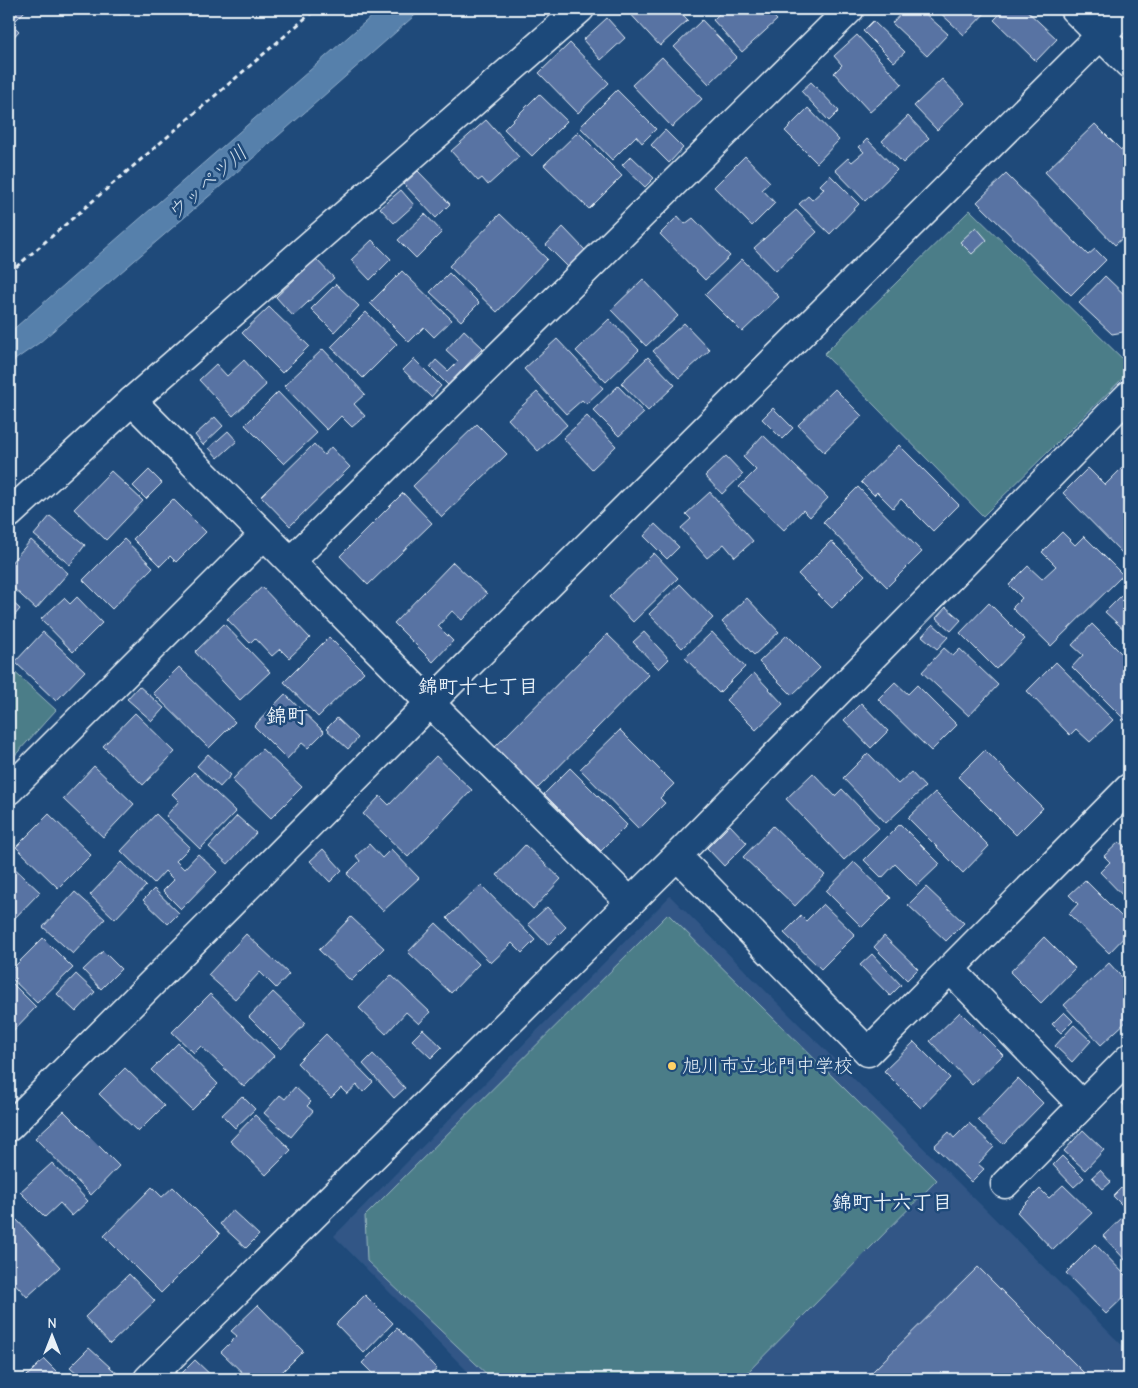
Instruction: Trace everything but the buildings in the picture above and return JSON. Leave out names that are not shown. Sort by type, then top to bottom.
[{"type":"street","points":[[9,514],[132,401],[580,9]]},
{"type":"street","points":[[291,561],[850,9]]},
{"type":"street","points":[[1074,9],[1129,64]]},
{"type":"street","points":[[9,1127],[430,703],[1127,9]]},
{"type":"street","points":[[148,1379],[677,856],[1129,395]]},
{"type":"street","points":[[132,401],[430,703],[630,902]]},
{"type":"street","points":[[9,790],[264,535]]},
{"type":"street","points":[[677,856],[868,1052],[1129,788]]},
{"type":"street","points":[[950,969],[1082,1105]]},
{"type":"street","points":[[1005,1184],[1129,1058]]},
{"type":"path","points":[[9,273],[316,9]]},
{"type":"shaded area","name":"旭川市立北門中学校","points":[[670,896],[1129,1352],[1129,1379],[475,1379],[334,1236]]},
{"type":"green space","points":[[970,210],[1129,365],[1129,372],[983,516],[824,354]]},
{"type":"green space","points":[[9,667],[56,710],[9,762]]},
{"type":"green space","name":"旭川市立北門中学校","points":[[668,914],[937,1180],[741,1379],[492,1379],[367,1261],[365,1216]]},
{"type":"water","name":"ウッペツ川","points":[[380,9],[422,9],[39,343],[9,364],[9,333]]},
{"type":"place","name":"旭川市立北門中学校","points":[[672,1066]]},
{"type":"district","name":"錦町十七丁目","points":[[478,686]]},
{"type":"district","name":"錦町","points":[[287,716]]},
{"type":"district","name":"錦町十六丁目","points":[[892,1202]]}]
